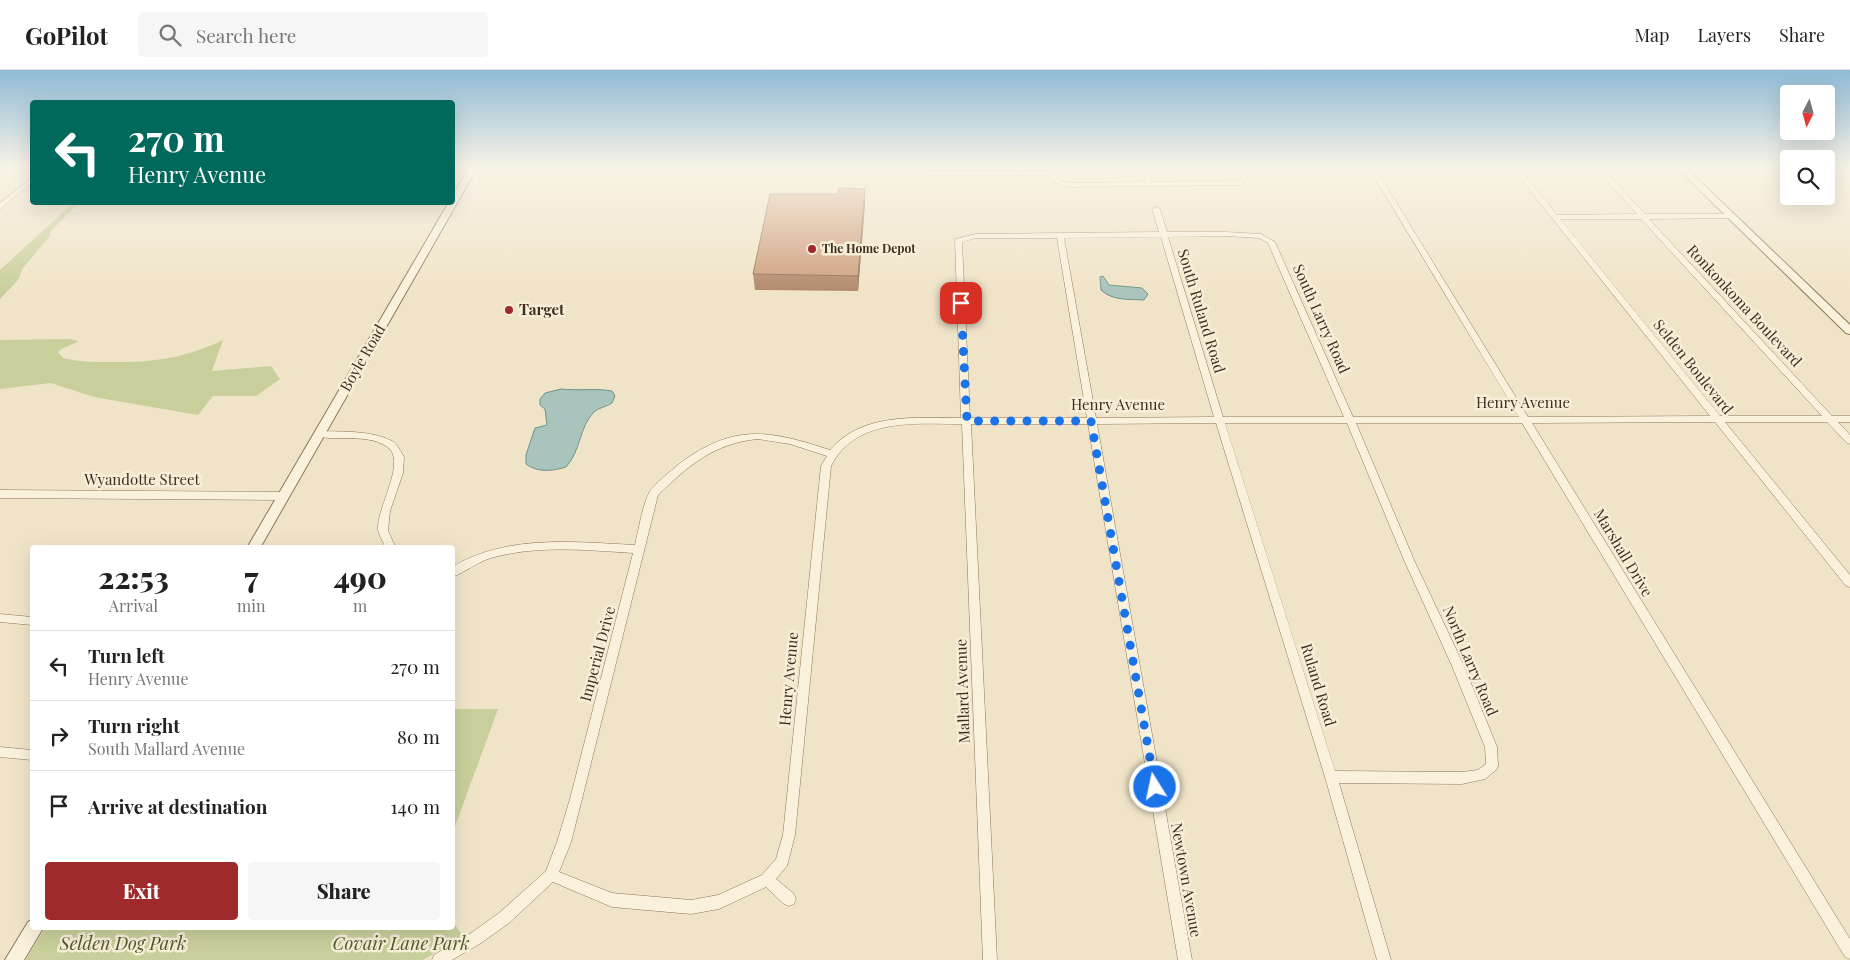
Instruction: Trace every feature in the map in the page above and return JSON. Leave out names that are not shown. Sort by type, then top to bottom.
[{"type":"street","name":"Boyle Road","points":[[255,545],[449,210]]},
{"type":"street","name":"South Ruland Road","points":[[1156,210],[1220,421]]},
{"type":"street","name":"Marshall Drive","points":[[1397,210],[1850,952]]},
{"type":"street","name":"Selden Boulevard","points":[[1549,210],[1850,583]]},
{"type":"street","name":"Ronkonkoma Boulevard","points":[[1636,210],[1850,441]]},
{"type":"street","points":[[1725,210],[1850,331]]},
{"type":"street","points":[[1555,217],[1732,216]]},
{"type":"street","name":"South Larry Road","points":[[1164,235],[1226,234],[1267,238],[1275,247],[1348,420]]},
{"type":"street","points":[[1060,236],[1164,235]]},
{"type":"street","name":"Mallard Avenue","points":[[990,960],[967,421],[957,248],[958,241],[966,238],[1060,236]]},
{"type":"street","name":"Newtown Avenue","points":[[1060,236],[1185,960]]},
{"type":"street","name":"Henry Avenue","points":[[551,875],[612,900],[691,908],[719,902],[768,880],[782,862],[789,835],[826,466],[831,454],[850,437],[863,430],[881,424],[904,421],[1850,419]]},
{"type":"street","name":"North Larry Road","points":[[1331,777],[1462,778],[1481,775],[1492,766],[1491,747],[1458,666],[1348,420]]},
{"type":"street","name":"Ruland Road","points":[[1220,421],[1331,777],[1384,960]]},
{"type":"street","points":[[320,434],[362,434],[384,440],[396,447],[400,458],[399,471],[382,529],[388,545]]},
{"type":"street","name":"Imperial Drive","points":[[438,960],[476,938],[504,918],[551,875],[564,842],[576,799],[653,494],[668,479],[722,441],[755,436],[776,438],[831,454]]},
{"type":"street","name":"Wyandotte Street","points":[[0,494],[284,496]]},
{"type":"street","points":[[455,571],[487,555],[504,551],[551,548],[638,548]]},
{"type":"street","points":[[0,618],[30,621]]},
{"type":"street","points":[[0,752],[30,756]]},
{"type":"street","points":[[768,880],[789,899]]},
{"type":"street","points":[[14,960],[33,930]]},
{"type":"green space","points":[[66,210],[72,210],[51,231],[50,236],[23,268],[18,280],[0,299],[0,270]]},
{"type":"green space","points":[[70,339],[78,341],[58,352],[63,358],[103,362],[140,362],[168,358],[195,351],[223,340],[212,371],[271,366],[280,379],[256,396],[213,396],[198,415],[94,397],[51,383],[0,389],[0,340]]},
{"type":"green space","points":[[455,709],[498,709],[455,827]]},
{"type":"green space","points":[[455,925],[463,936],[423,960],[26,960],[44,930],[455,930]]},
{"type":"water","points":[[1103,276],[1109,285],[1142,288],[1148,294],[1144,300],[1121,299],[1106,294],[1101,290],[1100,277]]},
{"type":"water","points":[[561,389],[606,390],[612,391],[615,396],[612,403],[596,411],[589,418],[575,454],[566,467],[551,470],[535,469],[526,464],[526,455],[535,428],[547,425],[545,409],[540,405],[540,399],[545,393]]},
{"type":"building","name":"The Home Depot","points":[[767,210],[863,210],[858,276],[753,274]]},
{"type":"place","name":"The Home Depot","points":[[812,249]]},
{"type":"place","name":"Target","points":[[509,310]]},
{"type":"route","points":[[961,303],[967,421],[1091,421],[1155,787]]},
{"type":"park label","name":"Selden Dog Park","points":[[123,944]]},
{"type":"park label","name":"Covair Lane Park","points":[[401,944]]}]
